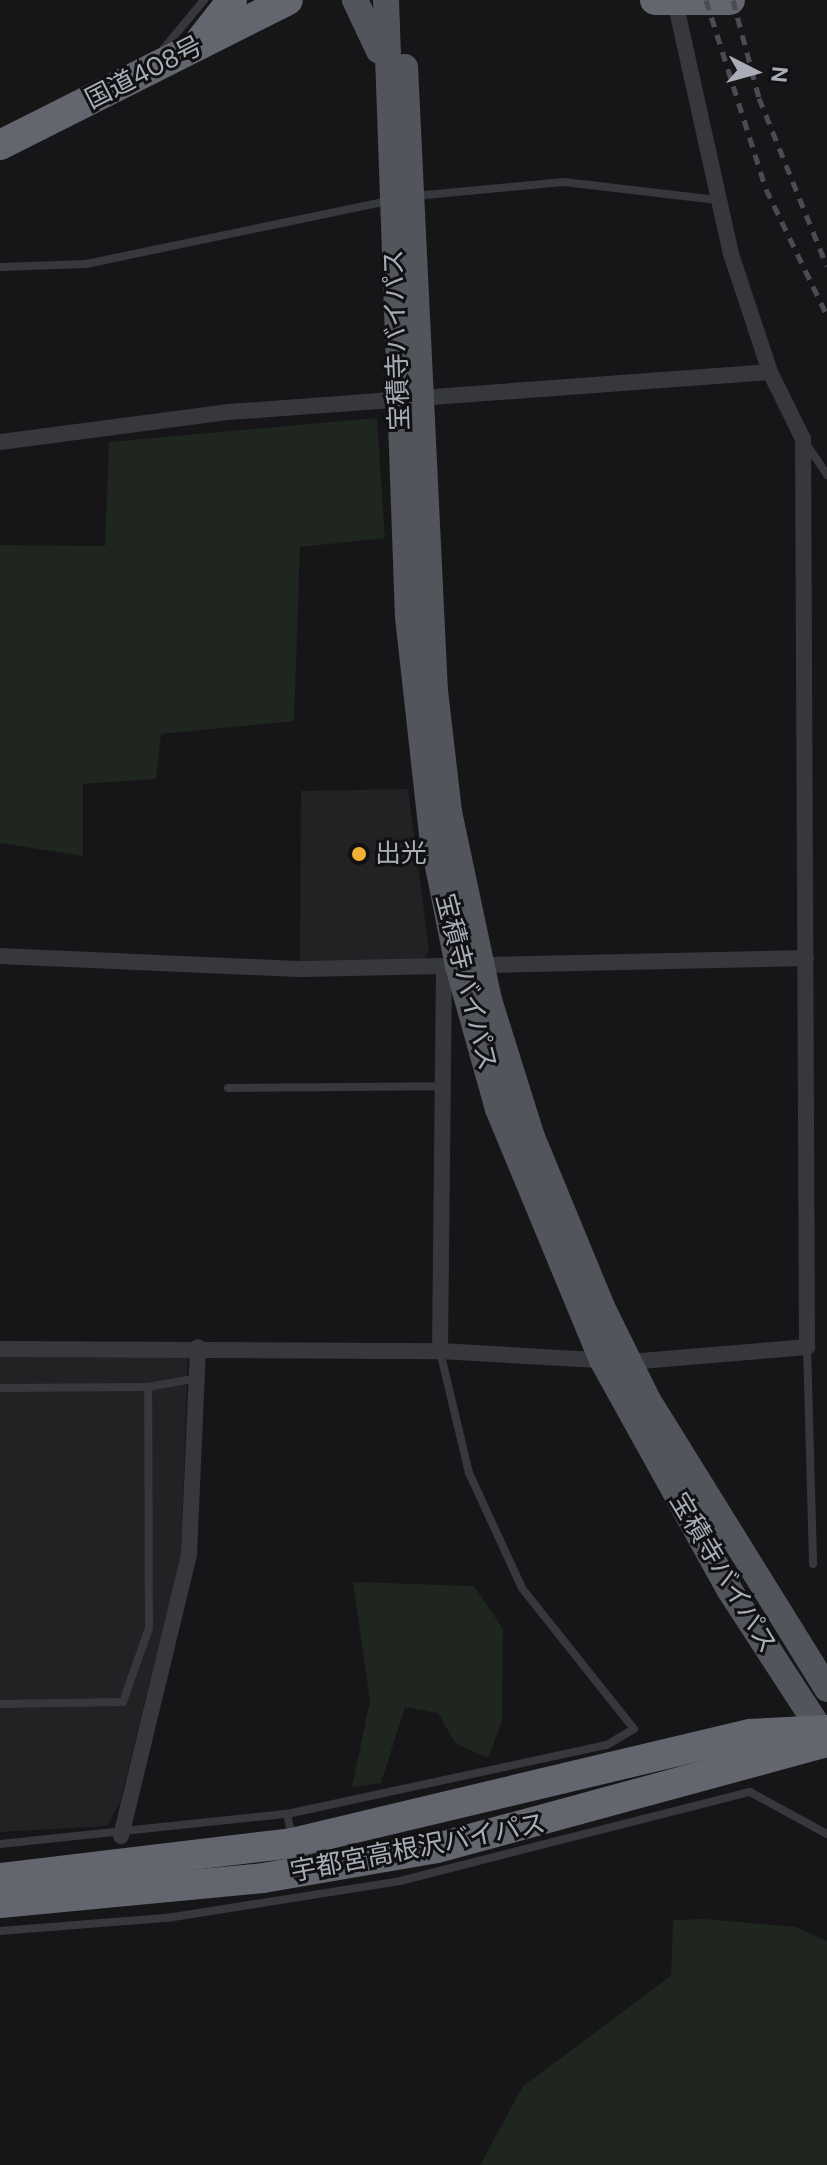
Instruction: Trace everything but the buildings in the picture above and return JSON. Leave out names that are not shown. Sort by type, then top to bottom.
[{"type":"highway","points":[[194,49],[232,0]]},
{"type":"highway","name":"国道408号","points":[[0,145],[288,0]]},
{"type":"highway","points":[[655,0],[730,0]]},
{"type":"highway","name":"宇都宮高根沢バイパス","points":[[0,1878],[292,1843],[750,1734],[825,1735]]},
{"type":"highway","name":"宇都宮高根沢バイパス","points":[[0,1903],[263,1878],[437,1848],[825,1735]]},
{"type":"main road","points":[[355,0],[376,38],[389,130]]},
{"type":"main road","name":"宝積寺バイパス","points":[[386,0],[389,130],[416,712],[461,966],[498,1109],[602,1360],[730,1591],[825,1735]]},
{"type":"main road","name":"宝積寺バイパス","points":[[400,0],[433,677],[449,812],[461,966],[629,1362],[827,1689]]},
{"type":"street","points":[[0,1349],[198,1347],[440,1351],[629,1362],[807,1347],[803,439],[770,372],[717,200],[684,1]]},
{"type":"street","points":[[0,442],[203,414],[451,401],[770,372]]},
{"type":"street","points":[[0,956],[303,969],[806,958]]},
{"type":"street","points":[[440,1351],[440,1086],[461,966]]},
{"type":"street","points":[[121,1836],[189,1554],[193,1379],[198,1347]]},
{"type":"lane","points":[[142,75],[204,0]]},
{"type":"lane","points":[[0,267],[86,264],[447,190],[564,182],[717,200]]},
{"type":"lane","points":[[803,439],[827,475]]},
{"type":"lane","points":[[228,1088],[440,1086]]},
{"type":"lane","points":[[807,1347],[813,1564]]},
{"type":"lane","points":[[0,1844],[121,1836],[287,1814],[607,1745],[634,1729],[516,1575],[469,1473],[440,1351]]},
{"type":"lane","points":[[0,1388],[148,1387],[193,1379]]},
{"type":"lane","points":[[0,1704],[123,1702],[149,1628],[148,1387]]},
{"type":"lane","points":[[0,1931],[167,1918],[400,1881],[750,1792],[827,1834]]},
{"type":"lane","points":[[287,1814],[292,1843]]},
{"type":"shaded area","points":[[377,418],[385,538],[300,547],[294,721],[161,734],[156,779],[83,784],[83,856],[0,843],[0,545],[105,546],[109,442]]},
{"type":"shaded area","name":"出光","points":[[408,789],[429,950],[423,960],[300,961],[301,791]]},
{"type":"shaded area","points":[[0,1355],[188,1355],[181,1557],[120,1802],[107,1826],[0,1832]]},
{"type":"shaded area","points":[[353,1582],[474,1586],[503,1629],[502,1721],[488,1758],[455,1743],[438,1713],[405,1707],[381,1783],[352,1787],[370,1701]]},
{"type":"shaded area","points":[[705,1919],[795,1927],[827,1941],[827,2165],[480,2165],[523,2086],[671,1976],[673,1920]]},
{"type":"railway","points":[[706,0],[766,189],[827,315]]},
{"type":"railway","points":[[733,0],[759,98],[827,266]]},
{"type":"place","name":"出光","points":[[359,854]]}]
